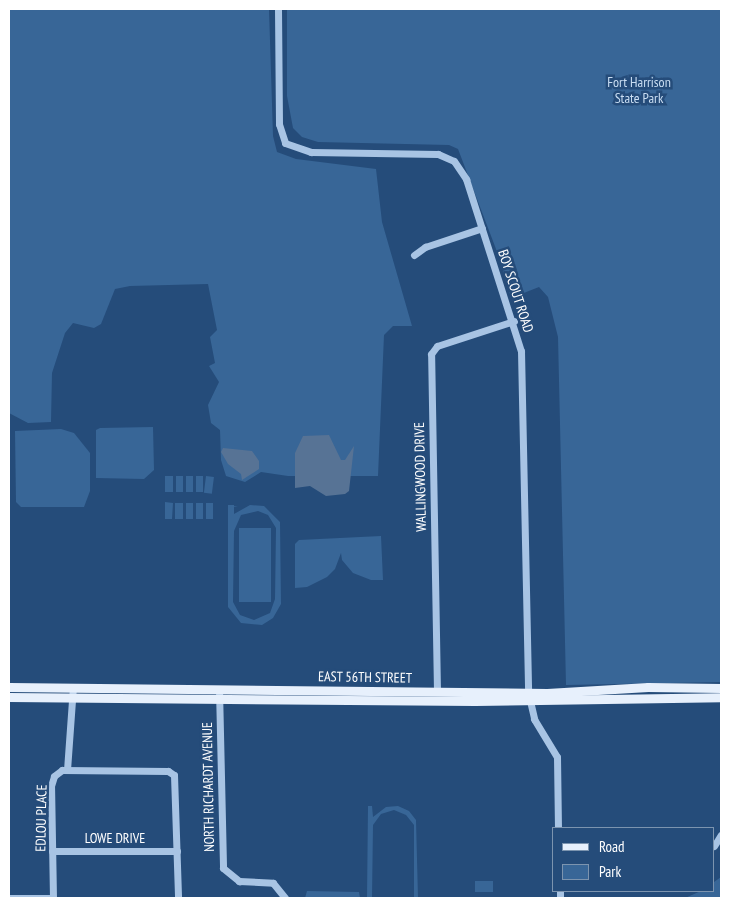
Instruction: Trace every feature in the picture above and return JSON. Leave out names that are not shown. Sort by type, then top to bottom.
[{"type":"main road","name":"EAST 56TH STREET","points":[[9,687],[72,687],[219,694]]},
{"type":"main road","name":"EAST 56TH STREET","points":[[366,695],[437,692],[529,696],[721,688]]},
{"type":"main road","name":"EAST 56TH STREET","points":[[9,697],[219,694],[721,696]]},
{"type":"street","name":"BOY SCOUT ROAD","points":[[278,9],[279,124],[285,143],[311,152],[425,153],[448,157],[457,164],[466,179],[514,321],[522,364],[529,696],[536,721],[557,757],[558,827]]},
{"type":"street","points":[[414,255],[425,247],[482,228]]},
{"type":"street","name":"WALLINGWOOD DRIVE","points":[[437,692],[431,354],[437,346],[514,321]]},
{"type":"street","points":[[72,687],[68,770],[173,773],[176,778],[178,898]]},
{"type":"street","name":"NORTH RICHARDT AVENUE","points":[[219,694],[223,868],[238,881],[273,883],[284,898]]},
{"type":"street","name":"EDLOU PLACE","points":[[52,898],[51,783],[60,771],[68,770]]},
{"type":"street","name":"LOWE DRIVE","points":[[52,851],[177,851]]},
{"type":"street","points":[[9,898],[52,898]]},
{"type":"green space","points":[[9,9],[269,9],[273,136],[277,152],[296,159],[376,169],[382,222],[412,326],[393,326],[384,335],[378,476],[288,476],[261,472],[245,482],[226,476],[221,460],[220,430],[211,423],[208,405],[219,382],[209,366],[215,363],[210,337],[217,330],[208,284],[130,286],[115,289],[101,324],[94,328],[73,323],[65,333],[52,373],[51,422],[28,423],[9,413]]},
{"type":"green space","name":"Fort Harrison State Park","points":[[287,9],[721,9],[721,682],[566,685],[558,337],[548,297],[539,287],[511,298],[496,249],[458,149],[449,145],[318,142],[302,137],[293,128],[287,96]]},
{"type":"green space","points":[[153,427],[154,470],[144,479],[96,478],[96,430],[100,428]]},
{"type":"green space","points":[[61,429],[74,433],[90,453],[90,491],[84,507],[21,507],[16,502],[15,431]]},
{"type":"green space","points":[[165,476],[173,476],[173,492],[165,492]]},
{"type":"green space","points":[[176,476],[183,476],[183,492],[176,492]]},
{"type":"green space","points":[[186,476],[193,476],[193,492],[186,492]]},
{"type":"green space","points":[[196,476],[203,476],[203,492],[196,492]]},
{"type":"green space","points":[[206,476],[214,477],[212,494],[204,493]]},
{"type":"green space","points":[[165,502],[173,503],[172,519],[165,519]]},
{"type":"green space","points":[[175,503],[183,503],[183,519],[175,519]]},
{"type":"green space","points":[[186,503],[193,503],[193,519],[186,519]]},
{"type":"green space","points":[[196,503],[203,503],[203,519],[196,519]]},
{"type":"green space","points":[[206,503],[213,503],[213,519],[206,519]]},
{"type":"green space","points":[[228,505],[234,505],[234,514],[250,505],[264,506],[280,522],[281,604],[273,618],[262,625],[241,623],[228,607]],"holes":[[[258,511],[268,515],[276,528],[275,599],[270,613],[254,620],[240,615],[233,602],[234,531],[241,515]]]},
{"type":"green space","points":[[239,528],[271,528],[271,602],[239,602]]},
{"type":"green space","points":[[381,536],[383,580],[371,580],[353,573],[342,560],[341,553],[335,569],[327,577],[307,587],[295,588],[295,544],[299,540]]},
{"type":"green space","points":[[368,806],[372,806],[373,817],[386,807],[398,806],[409,811],[416,820],[418,898],[414,898],[414,825],[406,815],[394,810],[381,814],[373,825],[372,898],[367,898]]},
{"type":"green space","points":[[721,877],[721,898],[685,898],[699,892],[715,892],[715,881]]},
{"type":"green space","points":[[475,881],[493,881],[493,892],[475,892]]},
{"type":"green space","points":[[307,891],[359,892],[360,898],[305,898]]},
{"type":"shaded area","points":[[329,435],[341,460],[345,460],[354,446],[349,491],[345,494],[326,496],[310,486],[295,488],[295,453],[303,436]]},
{"type":"shaded area","points":[[223,448],[252,451],[259,461],[259,469],[242,480],[241,474],[228,464],[221,452]]}]
